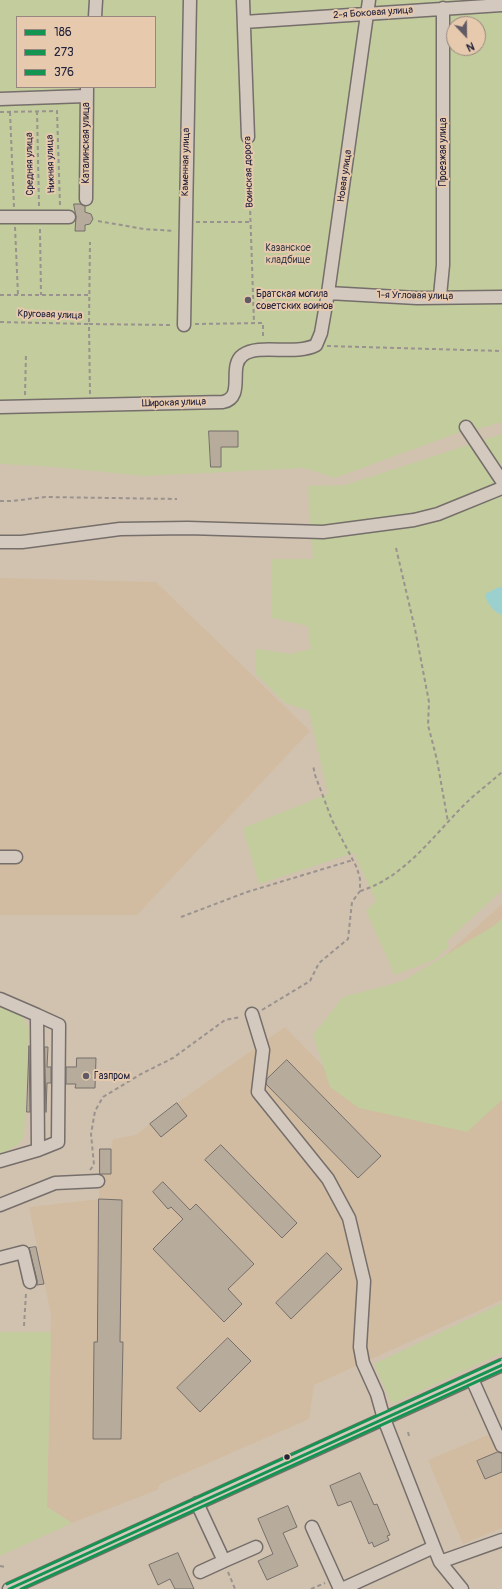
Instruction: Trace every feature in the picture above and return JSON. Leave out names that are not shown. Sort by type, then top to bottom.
[{"type":"street","points":[[95,16],[96,0]]},
{"type":"street","name":"Каменная улица","points":[[184,325],[190,0]]},
{"type":"street","name":"Воинская дорога","points":[[243,0],[248,137]]},
{"type":"street","name":"Новая улица","points":[[313,346],[321,334],[328,293],[369,0]]},
{"type":"street","name":"2-я Боковая улица","points":[[244,22],[367,12],[502,5]]},
{"type":"street","name":"Проезжая улица","points":[[440,296],[443,265],[443,8]]},
{"type":"street","points":[[0,99],[87,91]]},
{"type":"street","name":"Каталинская улица","points":[[86,199],[87,91]]},
{"type":"street","points":[[0,216],[64,217]]},
{"type":"street","name":"1-я Угловая улица","points":[[328,293],[417,298],[440,296],[502,297]]},
{"type":"street","name":"Широкая улица","points":[[0,407],[91,406],[229,401],[235,392],[239,358],[244,353],[254,350],[302,350],[313,346]]},
{"type":"street","points":[[466,427],[502,481]]},
{"type":"street","points":[[0,542],[22,542],[120,529],[188,528],[323,532],[414,520],[438,514],[502,488]]},
{"type":"street","points":[[0,857],[16,857]]},
{"type":"street","points":[[0,999],[59,1025],[58,1142],[38,1150],[0,1161]]},
{"type":"street","points":[[252,1014],[263,1050],[258,1092],[328,1179],[349,1218],[364,1282],[360,1347],[363,1363],[377,1394],[384,1419],[440,1562],[462,1589]]},
{"type":"street","points":[[37,1015],[38,1150]]},
{"type":"street","points":[[0,1205],[55,1182],[98,1181]]},
{"type":"street","points":[[0,1258],[23,1252],[30,1282]]},
{"type":"street","points":[[9,1589],[502,1365]]},
{"type":"street","points":[[472,1379],[502,1446]]},
{"type":"street","points":[[197,1503],[224,1562]]},
{"type":"street","points":[[312,1528],[341,1589],[434,1546]]},
{"type":"street","points":[[440,1562],[502,1540]]},
{"type":"street","points":[[200,1572],[256,1547]]},
{"type":"path","name":"Нижняя улица","points":[[37,112],[57,111],[64,217]]},
{"type":"path","points":[[0,112],[37,112]]},
{"type":"path","points":[[10,112],[18,295]]},
{"type":"path","name":"Средняя улица","points":[[37,112],[42,295]]},
{"type":"path","name":"Воинская дорога","points":[[248,137],[254,323],[263,323],[263,350]]},
{"type":"path","points":[[98,221],[144,229],[251,222]]},
{"type":"path","name":"Круговая улица","points":[[0,322],[89,324],[88,295],[90,242]]},
{"type":"path","points":[[0,294],[88,295]]},
{"type":"path","points":[[89,324],[91,406]]},
{"type":"path","points":[[313,346],[502,351]]},
{"type":"path","points":[[25,406],[26,353]]},
{"type":"path","points":[[0,501],[12,502],[45,497],[177,499]]},
{"type":"path","points":[[396,548],[416,628],[429,702],[428,725],[437,760],[448,822]]},
{"type":"path","points":[[313,765],[315,775],[332,820],[353,860],[360,879],[360,891]]},
{"type":"path","points":[[80,1182],[94,1165],[92,1134],[95,1111],[103,1097],[141,1074],[172,1058],[224,1020],[252,1014],[270,1006],[310,981],[319,963],[348,939],[352,902],[360,891],[375,886],[392,877],[466,803],[502,772]]},
{"type":"path","points":[[181,917],[248,892],[353,860]]},
{"type":"path","points":[[24,1326],[27,1288],[30,1282]]},
{"type":"path","points":[[408,1432],[409,1436]]},
{"type":"path","points":[[224,1562],[235,1589]]},
{"type":"path","points":[[0,1566],[5,1567]]},
{"type":"shaded area","points":[[0,578],[156,582],[310,731],[137,915],[0,915]]},
{"type":"shaded area","points":[[502,904],[502,1300],[314,1385],[309,1419],[160,1484],[157,1490],[72,1523],[47,1507],[51,1315],[29,1207],[99,1199],[100,1149],[111,1149],[113,1139],[136,1135],[177,1103],[285,1027],[323,1066]]},
{"type":"shaded area","points":[[502,1429],[502,1528],[463,1544],[428,1460]]},
{"type":"green space","name":"Казанское кладбище","points":[[0,0],[502,0],[502,422],[471,431],[463,431],[335,478],[304,468],[145,476],[44,466],[0,464]]},
{"type":"green space","points":[[502,434],[502,890],[447,941],[449,947],[434,960],[395,975],[366,911],[376,901],[354,853],[259,884],[243,828],[328,794],[309,711],[285,703],[255,673],[256,649],[290,654],[311,649],[308,626],[272,618],[271,559],[313,559],[308,486],[345,485]]},
{"type":"green space","points":[[502,918],[502,1100],[467,1132],[359,1108],[330,1087],[313,1035],[343,997],[403,981],[495,925]]},
{"type":"green space","points":[[0,1006],[21,1015],[29,1029],[24,1137],[18,1145],[0,1154]]},
{"type":"green space","points":[[502,1303],[502,1353],[392,1404],[374,1364]]},
{"type":"green space","points":[[0,1332],[51,1332],[47,1507],[72,1523],[0,1556]]},
{"type":"water","points":[[502,587],[502,615],[491,607],[485,594]]},
{"type":"building","points":[[74,204],[85,206],[85,212],[91,214],[93,219],[90,224],[85,225],[85,231],[75,231],[76,217]]},
{"type":"building","points":[[209,431],[238,431],[238,447],[221,447],[221,467],[211,467]]},
{"type":"building","points":[[29,1046],[30,1112],[27,1112]]},
{"type":"building","points":[[45,1047],[48,1047],[47,1067],[51,1067],[51,1083],[47,1083],[46,1112]]},
{"type":"building","name":"Газпром","points":[[77,1058],[96,1058],[95,1088],[75,1088],[76,1084],[66,1084],[66,1067],[76,1067]]},
{"type":"building","points":[[287,1060],[381,1156],[358,1178],[266,1084],[267,1079]]},
{"type":"building","points":[[177,1103],[187,1116],[161,1137],[150,1124]]},
{"type":"building","points":[[221,1145],[297,1223],[282,1238],[205,1160]]},
{"type":"building","points":[[100,1149],[111,1149],[111,1174],[100,1174]]},
{"type":"building","points":[[163,1182],[190,1210],[196,1204],[254,1264],[228,1289],[242,1304],[224,1322],[153,1249],[183,1219],[171,1207],[168,1209],[153,1192]]},
{"type":"building","points":[[99,1199],[122,1200],[120,1342],[123,1342],[121,1439],[93,1439],[94,1342],[97,1342]]},
{"type":"building","points":[[36,1247],[44,1284],[37,1285],[29,1248]]},
{"type":"building","points":[[327,1253],[342,1269],[291,1319],[276,1303]]},
{"type":"building","points":[[228,1338],[251,1361],[200,1412],[177,1388]]},
{"type":"building","points":[[498,1452],[502,1453],[502,1472],[485,1479],[477,1461]]},
{"type":"building","points":[[360,1473],[374,1505],[377,1504],[390,1535],[387,1536],[389,1540],[374,1547],[372,1542],[369,1544],[351,1501],[338,1506],[330,1486]]},
{"type":"building","points":[[288,1506],[297,1527],[283,1533],[298,1566],[267,1580],[258,1561],[273,1554],[258,1519]]},
{"type":"building","points":[[178,1553],[194,1589],[175,1589],[170,1579],[158,1585],[149,1565]]},
{"type":"transit line","name":"376","points":[[7,1584],[500,1360]]},
{"type":"transit line","name":"186","points":[[9,1589],[502,1365]]},
{"type":"transit line","name":"273","points":[[21,1589],[502,1370]]},
{"type":"place","name":"Братская могила советских воинов","points":[[248,300]]},
{"type":"place","name":"Газпром","points":[[86,1076]]}]
